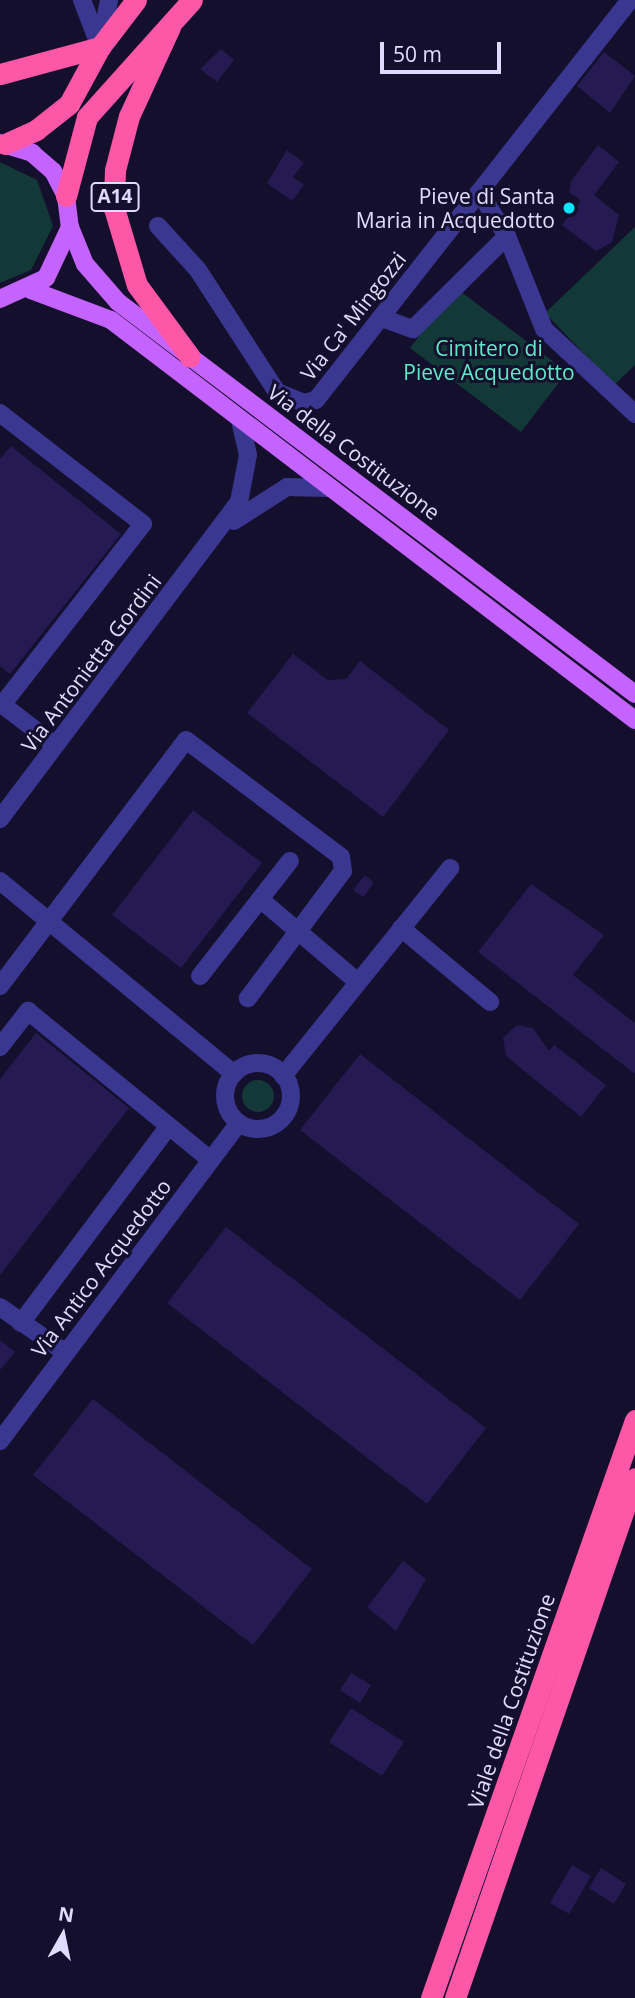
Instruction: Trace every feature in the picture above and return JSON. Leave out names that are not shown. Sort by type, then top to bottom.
[{"type":"highway","points":[[3,143],[36,130],[69,104],[100,47],[136,0]]},
{"type":"highway","name":"A14","points":[[190,357],[137,285],[114,208],[115,170],[129,116],[170,27],[192,0]]},
{"type":"highway","points":[[66,195],[87,117],[170,27]]},
{"type":"highway","points":[[0,74],[100,47]]},
{"type":"highway","name":"Viale della Costituzione","points":[[431,1998],[635,1420]]},
{"type":"highway","points":[[454,1998],[635,1478]]},
{"type":"main road","points":[[3,143],[42,162],[66,195]]},
{"type":"main road","name":"Via della Costituzione","points":[[66,195],[71,226],[85,264],[118,302],[635,694]]},
{"type":"main road","points":[[0,299],[31,290],[59,263],[71,226]]},
{"type":"main road","points":[[31,290],[111,320],[635,720]]},
{"type":"street","points":[[82,0],[100,47]]},
{"type":"street","points":[[100,47],[109,0]]},
{"type":"street","name":"Via Ca' Mingozzi","points":[[158,226],[198,270],[277,392],[289,400],[316,400],[630,0]]},
{"type":"street","points":[[479,192],[507,236],[544,330],[635,414]]},
{"type":"street","points":[[382,318],[413,330],[507,236]]},
{"type":"street","points":[[0,413],[143,524],[1,704],[55,746]]},
{"type":"street","name":"Via Antonietta Gordini","points":[[0,819],[218,535],[246,479],[240,419]]},
{"type":"street","name":"Via Antonietta Gordini","points":[[218,535],[266,496],[287,487],[328,488]]},
{"type":"street","points":[[0,986],[186,740],[341,857],[343,871],[248,998]]},
{"type":"street","points":[[200,975],[290,861]]},
{"type":"street","points":[[283,1076],[450,867]]},
{"type":"street","points":[[0,881],[234,1074]]},
{"type":"street","points":[[260,899],[358,982]]},
{"type":"street","points":[[401,928],[490,1002]]},
{"type":"street","points":[[0,1046],[27,1011],[211,1160]]},
{"type":"street","points":[[264,1064],[283,1076],[289,1105],[278,1122],[259,1129],[239,1123],[226,1105],[234,1074],[264,1064]]},
{"type":"street","name":"Via Antico Acquedotto","points":[[0,1441],[239,1123]]},
{"type":"street","points":[[21,1323],[169,1126]]},
{"type":"street","points":[[0,1307],[66,1353]]},
{"type":"green space","points":[[0,162],[37,180],[53,226],[31,270],[0,283]]},
{"type":"green space","points":[[635,227],[635,365],[614,385],[545,313]]},
{"type":"green space","name":"Cimitero di Pieve Acquedotto","points":[[456,288],[567,372],[521,432],[410,348]]},
{"type":"green space","points":[[258,1080],[269,1085],[274,1096],[269,1107],[258,1112],[247,1107],[242,1096],[247,1085]]},
{"type":"building","points":[[221,49],[234,60],[217,82],[200,69]]},
{"type":"building","points":[[604,52],[635,76],[610,113],[577,86]]},
{"type":"building","points":[[598,145],[619,162],[594,195],[619,215],[612,242],[596,251],[562,225],[581,201],[569,192],[571,181]]},
{"type":"building","points":[[287,150],[304,163],[293,177],[304,185],[292,201],[267,183]]},
{"type":"building","points":[[11,446],[121,534],[10,674],[0,666],[0,459]]},
{"type":"building","points":[[293,654],[328,680],[346,679],[360,661],[449,730],[383,817],[247,713]]},
{"type":"building","points":[[193,810],[262,863],[181,968],[112,915]]},
{"type":"building","points":[[365,875],[374,883],[363,897],[353,890]]},
{"type":"building","points":[[531,884],[604,935],[573,975],[635,1023],[635,1074],[478,952]]},
{"type":"building","points":[[517,1025],[533,1028],[549,1051],[554,1045],[606,1085],[581,1117],[506,1056],[503,1038]]},
{"type":"building","points":[[36,1033],[129,1108],[0,1275],[0,1079]]},
{"type":"building","points":[[360,1054],[579,1224],[520,1300],[300,1130]]},
{"type":"building","points":[[226,1227],[486,1428],[427,1504],[167,1303]]},
{"type":"building","points":[[0,1340],[15,1352],[0,1370]]},
{"type":"building","points":[[93,1399],[312,1569],[253,1645],[33,1475]]},
{"type":"building","points":[[403,1561],[426,1579],[396,1631],[367,1607]]},
{"type":"building","points":[[351,1673],[371,1685],[360,1703],[340,1690]]},
{"type":"building","points":[[351,1708],[404,1742],[382,1776],[329,1742]]},
{"type":"building","points":[[572,1865],[591,1876],[569,1914],[550,1903]]},
{"type":"building","points":[[601,1868],[626,1884],[614,1904],[589,1888]]},
{"type":"place","name":"Pieve di Santa Maria in Acquedotto","points":[[569,208]]}]
